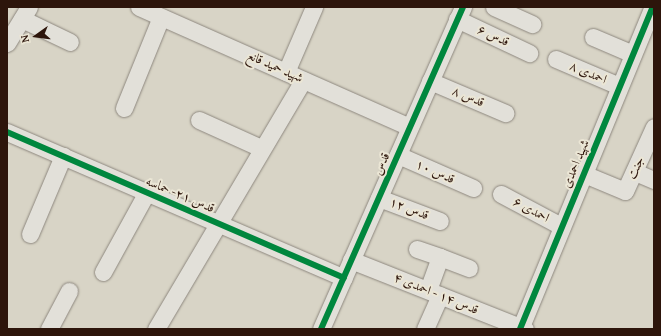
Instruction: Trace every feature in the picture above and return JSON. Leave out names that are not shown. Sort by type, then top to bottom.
[{"type":"street","name":"شهید حمید قانع","points":[[139,7],[410,127]]},
{"type":"street","points":[[286,72],[314,7]]},
{"type":"street","points":[[494,7],[532,24]]},
{"type":"street","name":"شهید احمدی","points":[[522,328],[561,226],[653,7]]},
{"type":"street","points":[[7,43],[25,13],[70,42]]},
{"type":"street","name":"قدس ۶","points":[[460,13],[529,53]]},
{"type":"street","name":"قدس","points":[[321,329],[460,13]]},
{"type":"street","points":[[124,108],[162,17]]},
{"type":"street","points":[[593,37],[633,54]]},
{"type":"street","name":"احمدی ۸","points":[[556,59],[619,86]]},
{"type":"street","points":[[156,329],[216,222],[303,80]]},
{"type":"street","name":"قدس ۸","points":[[430,81],[505,112]]},
{"type":"street","points":[[199,120],[261,148]]},
{"type":"street","name":"جنت","points":[[584,174],[625,191],[635,172],[654,127]]},
{"type":"street","name":"قدس ۲۱- حماسه","points":[[7,132],[344,278]]},
{"type":"street","name":"قدس ۱۰","points":[[398,155],[473,188]]},
{"type":"street","points":[[30,234],[63,156]]},
{"type":"street","points":[[635,172],[654,180]]},
{"type":"street","points":[[103,272],[147,192]]},
{"type":"street","name":"احمدی ۶","points":[[501,194],[561,226]]},
{"type":"street","name":"قدس ۱۲","points":[[379,198],[440,221]]},
{"type":"street","points":[[417,249],[469,268]]},
{"type":"street","points":[[425,329],[434,293],[440,257]]},
{"type":"street","name":"قدس ۱۴ - احمدی ۴","points":[[351,260],[522,328]]},
{"type":"street","points":[[49,329],[69,291]]},
{"type":"cycle path","points":[[321,329],[463,7]]},
{"type":"cycle path","points":[[520,329],[653,7]]},
{"type":"cycle path","points":[[7,132],[344,278]]}]
